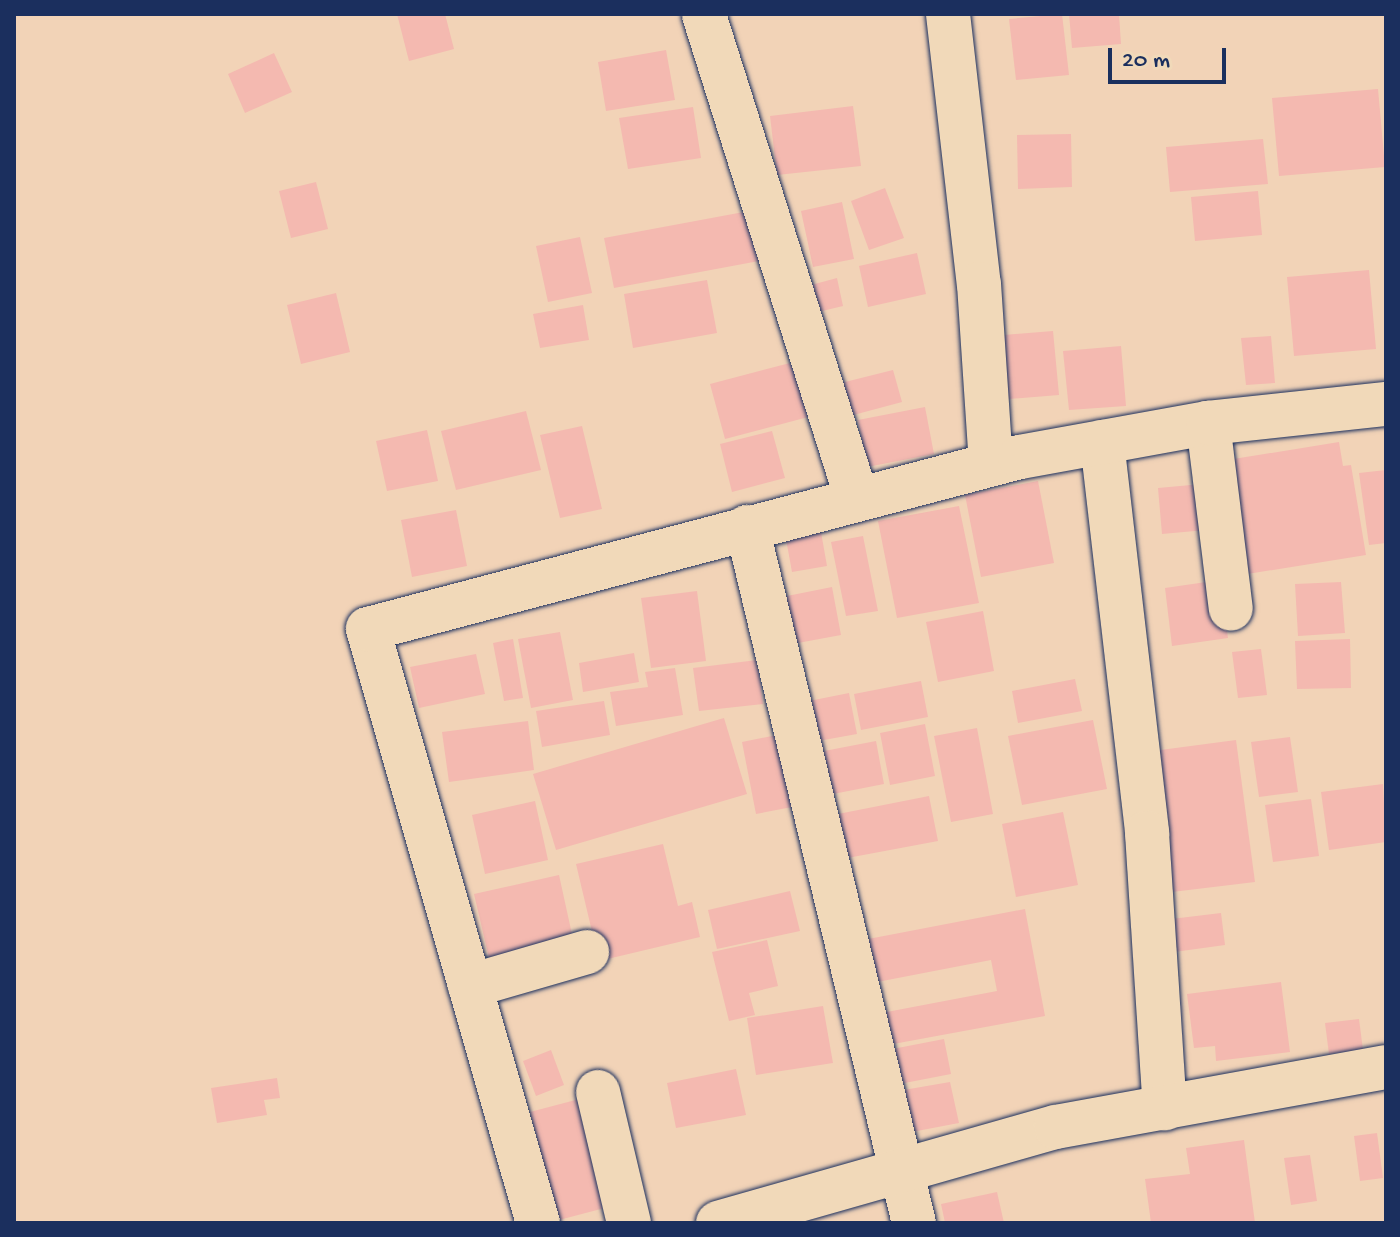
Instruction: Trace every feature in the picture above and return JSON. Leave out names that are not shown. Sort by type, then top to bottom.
[{"type":"street","points":[[948,14],[979,284],[991,465]]},
{"type":"street","points":[[704,15],[857,499]]},
{"type":"street","points":[[538,1223],[368,629],[991,465],[1208,423],[1386,404]]},
{"type":"street","points":[[1208,423],[1231,609]]},
{"type":"street","points":[[1102,442],[1147,833],[1165,1108]]},
{"type":"street","points":[[747,527],[914,1223]]},
{"type":"street","points":[[470,986],[587,952]]},
{"type":"street","points":[[718,1223],[1056,1127],[1386,1067]]},
{"type":"street","points":[[598,1092],[629,1223]]},
{"type":"building","points":[[397,14],[445,14],[454,49],[409,61]]},
{"type":"building","points":[[1062,14],[1069,75],[1016,80],[1009,19]]},
{"type":"building","points":[[1069,14],[1119,14],[1121,44],[1072,48]]},
{"type":"building","points":[[666,50],[675,100],[606,111],[598,62]]},
{"type":"building","points":[[274,53],[292,92],[245,113],[228,74]]},
{"type":"building","points":[[1378,89],[1385,167],[1279,176],[1272,98]]},
{"type":"building","points":[[853,106],[861,166],[777,175],[770,116]]},
{"type":"building","points":[[693,107],[701,158],[628,169],[619,118]]},
{"type":"building","points":[[1071,134],[1072,187],[1018,189],[1017,135]]},
{"type":"building","points":[[1263,139],[1268,184],[1170,192],[1166,147]]},
{"type":"building","points":[[316,182],[328,229],[291,238],[279,191]]},
{"type":"building","points":[[885,188],[904,238],[869,250],[851,201]]},
{"type":"building","points":[[1258,191],[1262,235],[1195,241],[1191,197]]},
{"type":"building","points":[[842,202],[854,259],[813,267],[801,211]]},
{"type":"building","points":[[749,211],[759,261],[614,288],[604,238]]},
{"type":"building","points":[[580,237],[592,293],[548,302],[536,246]]},
{"type":"building","points":[[917,253],[926,294],[868,307],[859,266]]},
{"type":"building","points":[[1369,270],[1376,349],[1294,356],[1287,277]]},
{"type":"building","points":[[837,278],[843,306],[818,312],[811,285]]},
{"type":"building","points":[[707,280],[717,333],[633,348],[624,294]]},
{"type":"building","points":[[336,293],[350,352],[301,364],[287,305]]},
{"type":"building","points":[[583,305],[589,340],[540,348],[533,314]]},
{"type":"building","points":[[1053,331],[1059,395],[998,400],[992,336]]},
{"type":"building","points":[[1271,336],[1275,383],[1246,385],[1241,338]]},
{"type":"building","points":[[1121,346],[1126,406],[1069,410],[1063,351]]},
{"type":"building","points":[[790,363],[812,416],[725,439],[710,384]]},
{"type":"building","points":[[893,370],[902,402],[846,417],[837,384]]},
{"type":"building","points":[[925,407],[934,454],[867,467],[858,420]]},
{"type":"building","points":[[526,411],[541,470],[456,490],[441,431]]},
{"type":"building","points":[[582,426],[602,509],[560,518],[540,435]]},
{"type":"building","points":[[427,430],[438,481],[387,491],[376,441]]},
{"type":"building","points":[[772,431],[785,478],[732,492],[720,444]]},
{"type":"building","points":[[1339,442],[1343,466],[1351,465],[1366,555],[1235,576],[1215,462]]},
{"type":"building","points":[[1386,470],[1386,543],[1369,545],[1359,473]]},
{"type":"building","points":[[1038,481],[1054,563],[981,577],[965,495]]},
{"type":"building","points":[[1202,484],[1206,530],[1162,534],[1158,488]]},
{"type":"building","points":[[959,506],[979,603],[897,618],[878,521]]},
{"type":"building","points":[[456,510],[467,566],[412,577],[401,520]]},
{"type":"building","points":[[821,532],[827,566],[792,572],[786,539]]},
{"type":"building","points":[[863,536],[878,611],[846,616],[831,542]]},
{"type":"building","points":[[1220,580],[1228,638],[1172,646],[1165,588]]},
{"type":"building","points":[[1341,582],[1345,633],[1298,636],[1295,584]]},
{"type":"building","points":[[832,587],[841,635],[787,645],[777,598]]},
{"type":"building","points":[[697,591],[706,661],[651,668],[641,598]]},
{"type":"building","points":[[983,611],[994,671],[938,682],[926,622]]},
{"type":"building","points":[[560,632],[573,700],[531,708],[518,639]]},
{"type":"building","points":[[513,639],[523,698],[504,701],[493,643]]},
{"type":"building","points":[[1350,639],[1351,688],[1297,689],[1295,641]]},
{"type":"building","points":[[1261,649],[1267,695],[1238,698],[1232,652]]},
{"type":"building","points":[[634,653],[639,682],[583,692],[579,663]]},
{"type":"building","points":[[476,654],[485,694],[419,708],[410,667]]},
{"type":"building","points":[[757,660],[763,704],[699,711],[693,668]]},
{"type":"building","points":[[675,668],[683,715],[616,726],[610,692],[648,687],[645,672]]},
{"type":"building","points":[[1075,679],[1082,711],[1018,723],[1012,691]]},
{"type":"building","points":[[921,681],[928,717],[861,730],[854,694]]},
{"type":"building","points":[[849,693],[857,734],[807,743],[799,703]]},
{"type":"building","points":[[604,701],[610,735],[542,747],[536,711]]},
{"type":"building","points":[[724,718],[747,794],[556,850],[533,774]]},
{"type":"building","points":[[1093,720],[1107,789],[1022,805],[1008,736]]},
{"type":"building","points":[[528,721],[534,770],[449,782],[442,732]]},
{"type":"building","points":[[925,724],[935,776],[890,785],[880,733]]},
{"type":"building","points":[[977,728],[993,814],[951,822],[934,736]]},
{"type":"building","points":[[777,735],[792,807],[756,814],[742,742]]},
{"type":"building","points":[[1290,737],[1298,792],[1259,797],[1251,742]]},
{"type":"building","points":[[1236,740],[1255,882],[1172,892],[1153,751]]},
{"type":"building","points":[[876,741],[884,784],[828,795],[819,752]]},
{"type":"building","points":[[1383,784],[1386,842],[1329,850],[1321,792]]},
{"type":"building","points":[[929,796],[938,841],[842,859],[833,815]]},
{"type":"building","points":[[1311,799],[1319,856],[1273,862],[1265,805]]},
{"type":"building","points":[[535,801],[548,860],[485,874],[472,815]]},
{"type":"building","points":[[1063,812],[1078,885],[1016,897],[1002,824]]},
{"type":"building","points":[[663,844],[678,906],[692,902],[700,937],[599,961],[576,864]]},
{"type":"building","points":[[559,875],[573,939],[489,958],[474,894]]},
{"type":"building","points":[[790,891],[800,931],[717,949],[708,910]]},
{"type":"building","points":[[1025,909],[1045,1016],[877,1047],[871,1015],[997,991],[991,960],[872,983],[863,940]]},
{"type":"building","points":[[1221,913],[1225,945],[1167,953],[1163,920]]},
{"type":"building","points":[[767,940],[778,986],[749,993],[755,1015],[729,1021],[712,952]]},
{"type":"building","points":[[1281,982],[1290,1052],[1216,1061],[1215,1046],[1194,1048],[1187,994]]},
{"type":"building","points":[[823,1006],[833,1063],[756,1075],[747,1018]]},
{"type":"building","points":[[1359,1019],[1363,1050],[1329,1054],[1325,1023]]},
{"type":"building","points":[[944,1039],[951,1074],[884,1087],[877,1052]]},
{"type":"building","points":[[551,1050],[564,1085],[536,1096],[523,1061]]},
{"type":"building","points":[[736,1069],[746,1115],[676,1128],[667,1083]]},
{"type":"building","points":[[277,1078],[280,1098],[264,1100],[267,1115],[217,1123],[211,1088]]},
{"type":"building","points":[[950,1082],[959,1123],[901,1134],[892,1092]]},
{"type":"building","points":[[587,1097],[616,1205],[559,1220],[530,1112]]},
{"type":"building","points":[[1377,1133],[1383,1178],[1360,1181],[1354,1136]]},
{"type":"building","points":[[1244,1140],[1255,1223],[1151,1223],[1145,1179],[1190,1174],[1186,1148]]},
{"type":"building","points":[[1310,1155],[1317,1201],[1291,1205],[1284,1158]]},
{"type":"building","points":[[997,1192],[1004,1223],[945,1223],[941,1204]]}]
